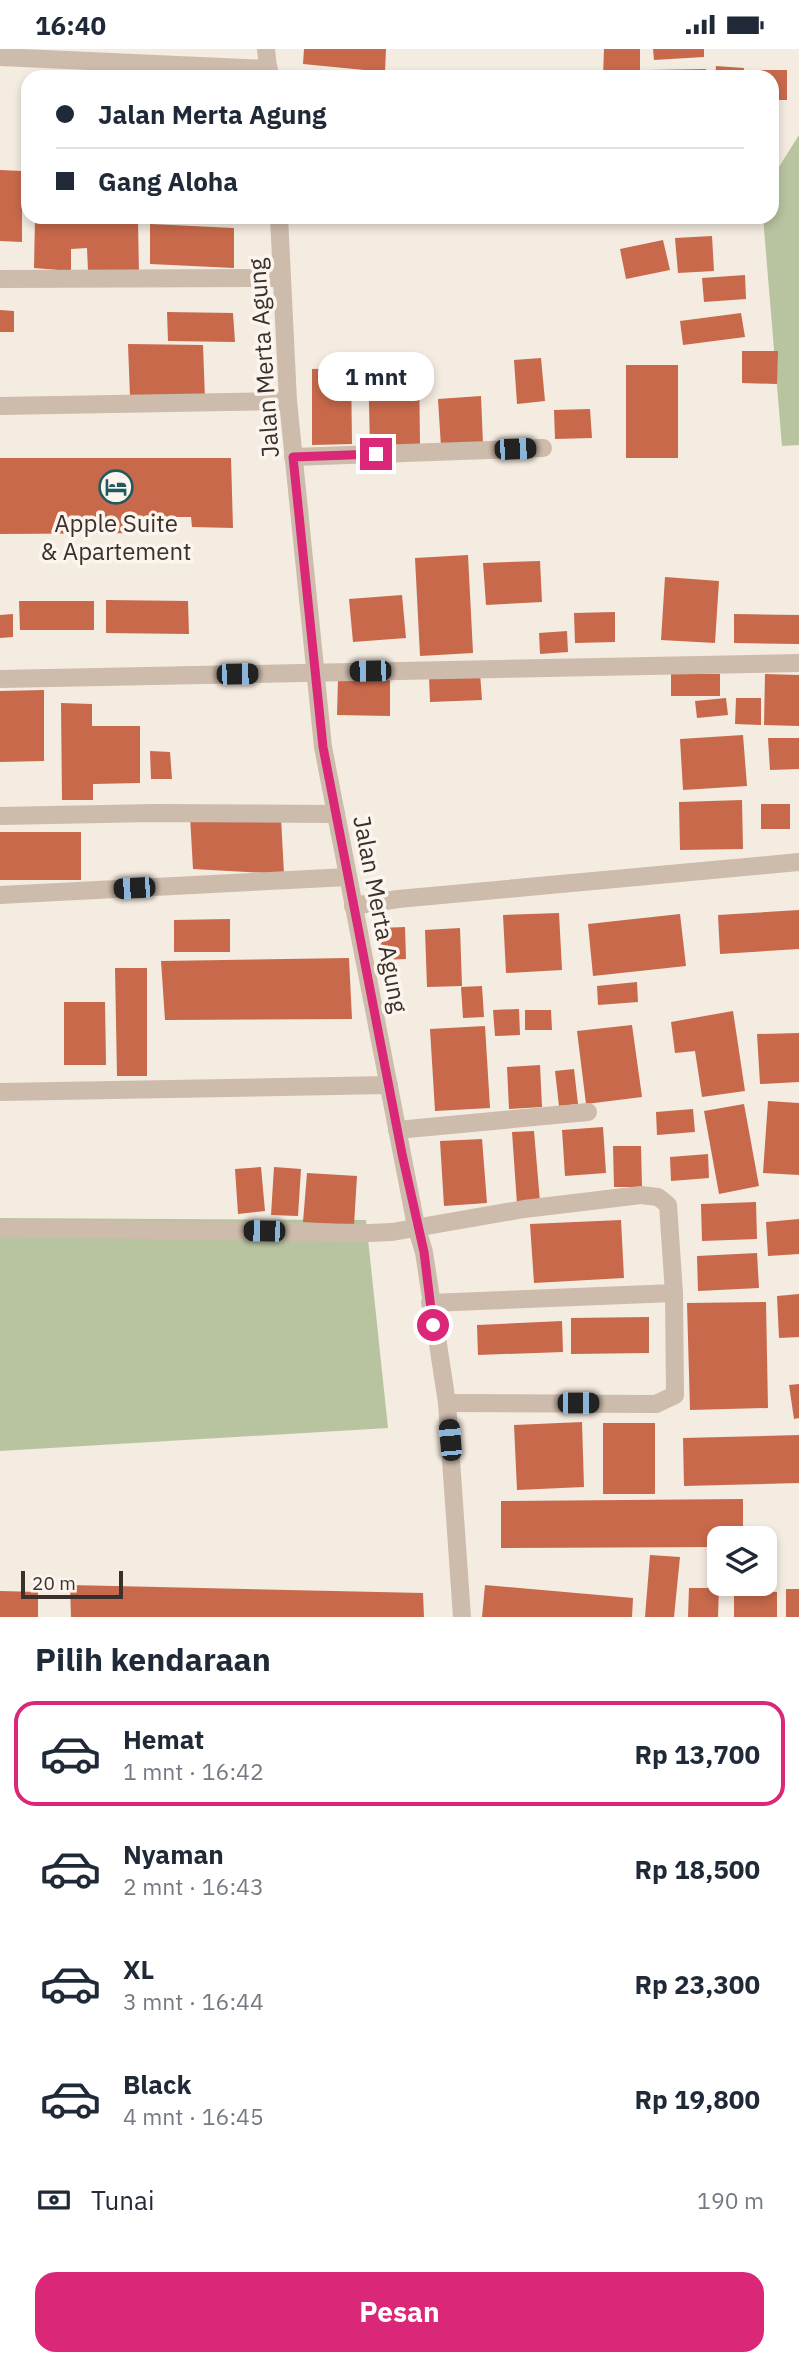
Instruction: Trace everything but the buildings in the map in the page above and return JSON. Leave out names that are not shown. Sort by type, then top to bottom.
[{"type":"street","points":[[266,49],[269,70]]},
{"type":"street","points":[[0,57],[219,70]]},
{"type":"street","name":"Jalan Merta Agung","points":[[279,224],[288,401],[323,747],[416,1226],[424,1252],[447,1403],[462,1617]]},
{"type":"street","points":[[0,279],[281,278]]},
{"type":"street","points":[[0,406],[288,401]]},
{"type":"street","points":[[293,457],[542,448]]},
{"type":"street","points":[[0,679],[799,663]]},
{"type":"street","points":[[0,816],[336,814]]},
{"type":"street","points":[[353,906],[398,899],[799,862]]},
{"type":"street","points":[[0,895],[348,877]]},
{"type":"street","points":[[0,1092],[389,1085]]},
{"type":"street","points":[[397,1130],[588,1112]]},
{"type":"street","points":[[0,1228],[369,1233],[392,1232],[416,1226],[641,1195],[658,1197],[668,1205],[674,1293],[675,1395],[656,1404],[447,1403]]},
{"type":"street","points":[[430,1303],[674,1293]]},
{"type":"green space","points":[[799,135],[799,445],[782,446],[764,224],[779,224],[779,167]]},
{"type":"green space","points":[[0,1218],[366,1220],[388,1428],[0,1451]]},
{"type":"place","name":"Apple Suite & Apartement","points":[[116,487]]},
{"type":"route","points":[[376,454],[293,457],[323,747],[416,1226],[424,1252],[433,1325]]}]
